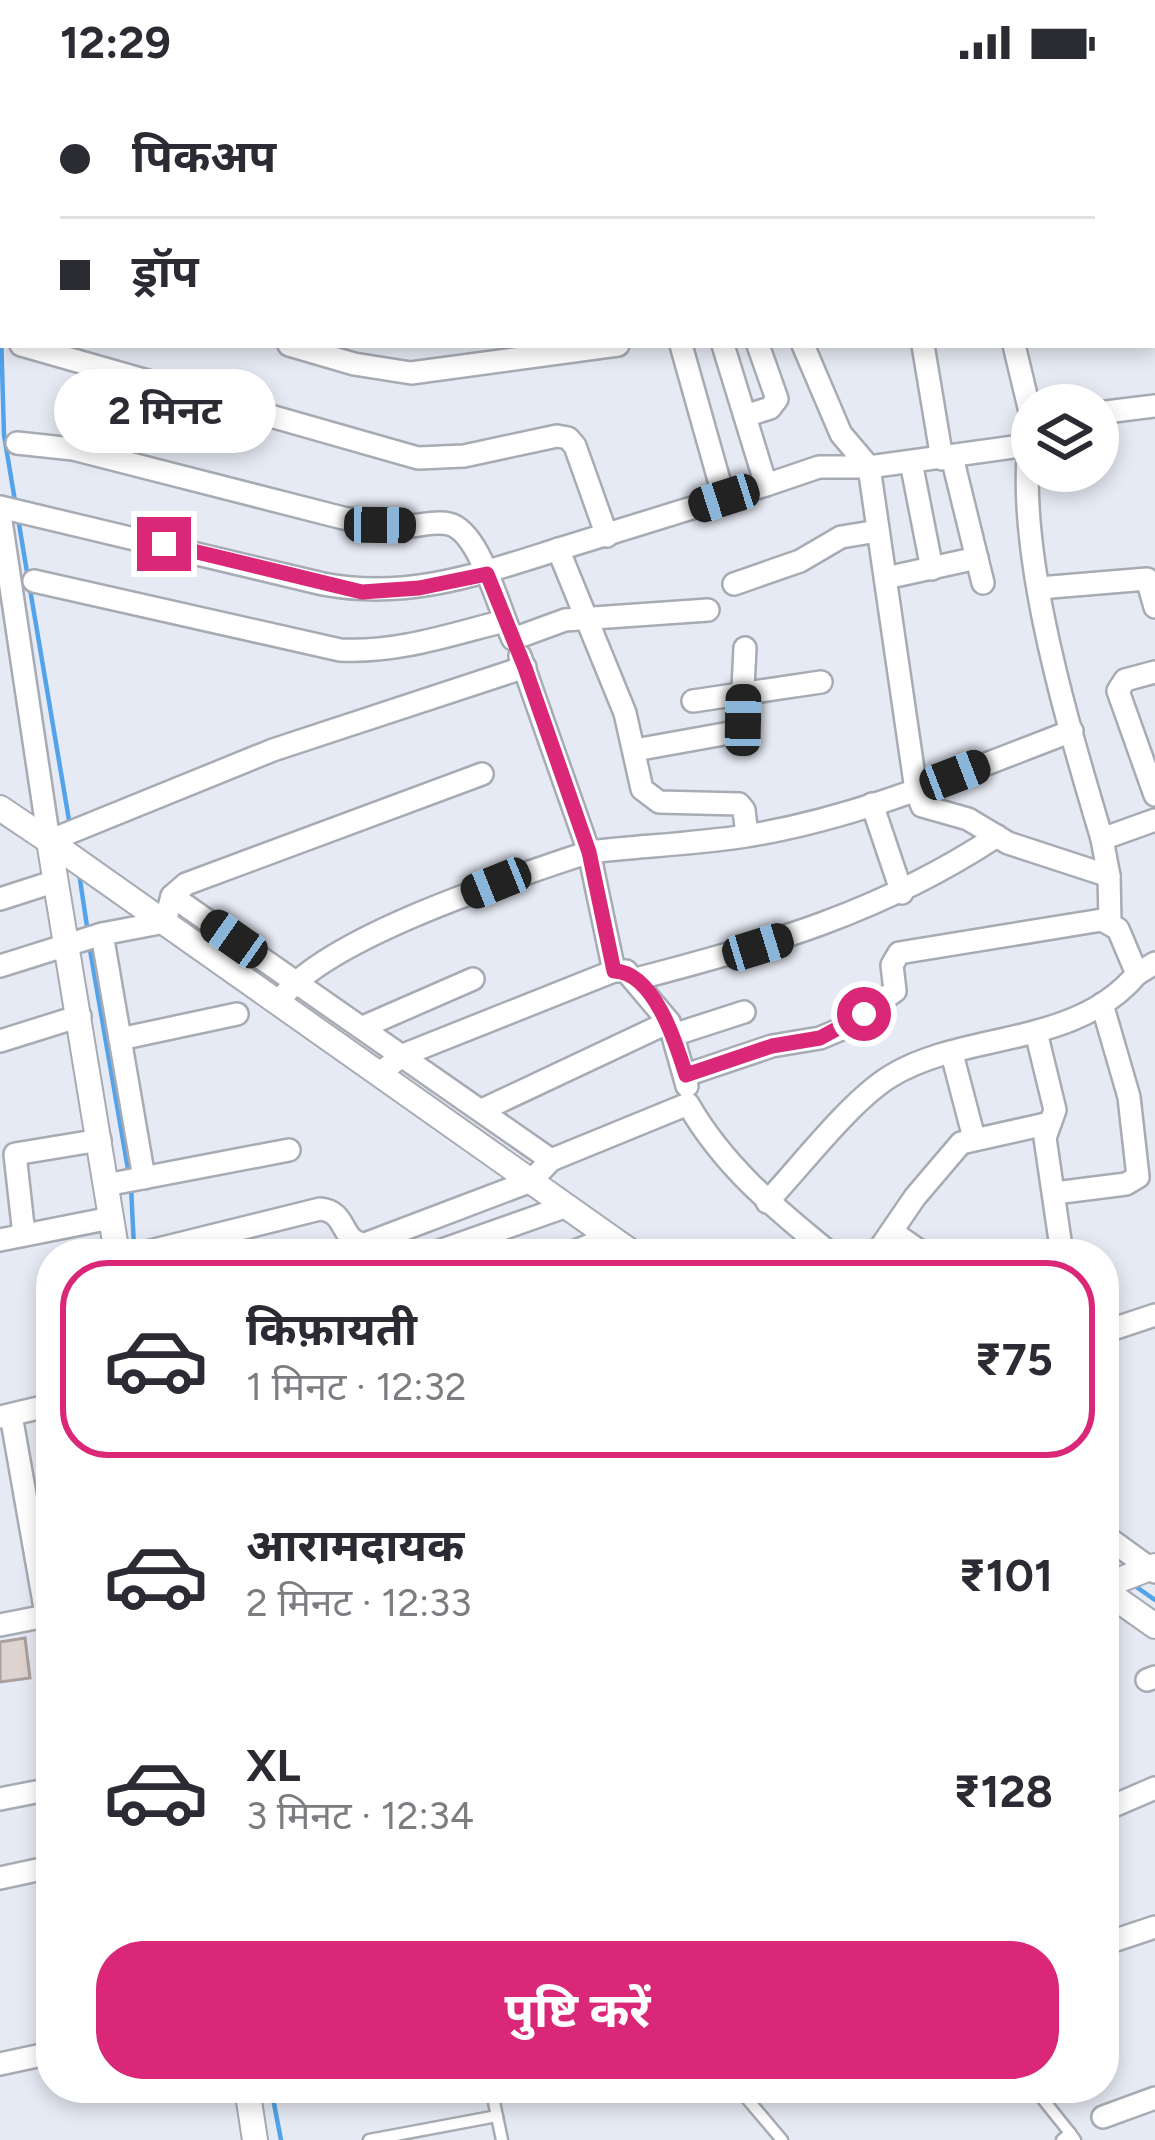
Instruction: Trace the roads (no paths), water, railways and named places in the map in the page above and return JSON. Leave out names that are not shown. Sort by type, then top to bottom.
[{"type":"street","points":[[32,348],[418,458],[440,460],[557,436],[568,438],[607,536]]},
{"type":"street","points":[[312,348],[374,356],[411,373],[452,370],[521,352],[576,348]]},
{"type":"street","points":[[449,348],[452,370]]},
{"type":"street","points":[[682,348],[724,498]]},
{"type":"street","points":[[724,348],[766,484]]},
{"type":"street","points":[[745,416],[770,408],[777,399],[759,348]]},
{"type":"street","points":[[804,348],[841,434],[869,467],[922,806],[968,819],[997,836],[1109,876]]},
{"type":"street","points":[[924,348],[947,458],[983,584]]},
{"type":"street","points":[[1015,348],[1022,384]]},
{"type":"street","points":[[1119,410],[1155,406]]},
{"type":"street","points":[[114,1239],[111,1218],[125,1181],[120,1039],[86,938],[56,881],[66,834],[26,676],[8,510],[362,592],[419,588],[487,574],[819,467],[947,458],[1011,437]]},
{"type":"street","points":[[17,443],[73,449],[343,518],[380,525],[444,522],[459,527],[487,574],[525,668],[589,852],[614,971]]},
{"type":"street","points":[[911,462],[932,569]]},
{"type":"street","points":[[1030,492],[1039,588],[1102,839],[1110,922]]},
{"type":"street","points":[[734,584],[800,561],[842,537],[878,531]]},
{"type":"street","points":[[558,549],[635,750],[642,789],[659,802],[732,801],[744,809],[747,836]]},
{"type":"street","points":[[886,578],[977,558]]},
{"type":"street","points":[[1039,588],[1151,578],[1155,607]]},
{"type":"street","points":[[34,581],[340,650],[374,652],[565,620],[708,610]]},
{"type":"street","points":[[635,750],[735,732],[743,720],[745,648]]},
{"type":"street","points":[[66,834],[273,750],[525,668]]},
{"type":"street","points":[[1155,672],[1125,680],[1118,692],[1155,795]]},
{"type":"street","points":[[0,676],[26,676]]},
{"type":"street","points":[[694,701],[821,682]]},
{"type":"street","points":[[287,991],[352,947],[417,915],[589,852],[747,836],[916,790],[1072,730]]},
{"type":"street","points":[[0,966],[168,909],[186,884],[482,774]]},
{"type":"street","points":[[872,804],[902,892]]},
{"type":"street","points":[[0,808],[66,834],[287,991],[380,1072],[542,1168]]},
{"type":"street","points":[[1102,839],[1155,820]]},
{"type":"street","points":[[636,979],[797,935],[902,892],[997,836]]},
{"type":"street","points":[[0,899],[56,881]]},
{"type":"street","points":[[686,1075],[839,1030],[895,991],[892,965],[899,953],[1102,920],[1118,929],[1146,969],[1102,1004],[1036,1032],[921,1062],[890,1076],[767,1202]]},
{"type":"street","points":[[86,938],[80,1016],[100,1140],[125,1181]]},
{"type":"street","points":[[380,1072],[403,1055],[614,971],[626,971],[671,1029],[686,1075],[688,1104],[706,1136],[767,1202],[813,1239]]},
{"type":"street","points":[[362,1027],[473,979]]},
{"type":"street","points":[[287,991],[362,1027],[482,1110],[542,1168],[567,1206],[613,1239]]},
{"type":"street","points":[[1054,1192],[1133,1183],[1140,1169],[1144,1123],[1102,1004]]},
{"type":"street","points":[[482,1110],[671,1029],[744,1012]]},
{"type":"street","points":[[120,1039],[237,1013]]},
{"type":"street","points":[[0,1041],[80,1016]]},
{"type":"street","points":[[1036,1032],[1055,1110],[1045,1138],[1060,1239]]},
{"type":"street","points":[[952,1054],[974,1138]]},
{"type":"street","points":[[377,1239],[688,1104]]},
{"type":"street","points":[[887,1239],[948,1154],[974,1138],[1051,1123]]},
{"type":"street","points":[[25,1235],[15,1154],[100,1140]]},
{"type":"street","points":[[125,1181],[289,1150]]},
{"type":"street","points":[[474,1239],[567,1206]]},
{"type":"street","points":[[199,1239],[320,1209],[332,1210],[341,1218],[351,1239]]},
{"type":"street","points":[[0,1240],[111,1218]]},
{"type":"street","points":[[892,1232],[902,1239]]},
{"type":"street","points":[[605,1239],[610,1237]]},
{"type":"street","points":[[1119,1327],[1155,1315]]},
{"type":"street","points":[[36,1409],[5,1416],[36,1557]]},
{"type":"street","points":[[1128,1582],[1155,1626]]},
{"type":"street","points":[[0,1625],[36,1618]]},
{"type":"street","points":[[1119,1804],[1155,1788]]},
{"type":"street","points":[[0,1799],[36,1792]]},
{"type":"street","points":[[0,1878],[36,1870]]},
{"type":"street","points":[[1119,1939],[1155,1927]]},
{"type":"street","points":[[0,2064],[36,2056]]},
{"type":"street","points":[[1102,2117],[1155,2098]]},
{"type":"street","points":[[249,2103],[255,2140]]},
{"type":"lane","points":[[494,2103],[502,2140]]},
{"type":"lane","points":[[750,2103],[782,2140]]},
{"type":"lane","points":[[1044,2103],[1069,2138]]},
{"type":"lane","points":[[369,2140],[497,2116]]},
{"type":"waterway","points":[[1,348],[4,435],[15,501]]},
{"type":"waterway","points":[[18,518],[28,578]]},
{"type":"waterway","points":[[30,589],[70,826]]},
{"type":"waterway","points":[[79,873],[88,933]]},
{"type":"waterway","points":[[89,944],[129,1175]]},
{"type":"waterway","points":[[131,1187],[134,1239]]},
{"type":"waterway","points":[[1135,1586],[1155,1600]]},
{"type":"waterway","points":[[274,2103],[281,2140]]}]
